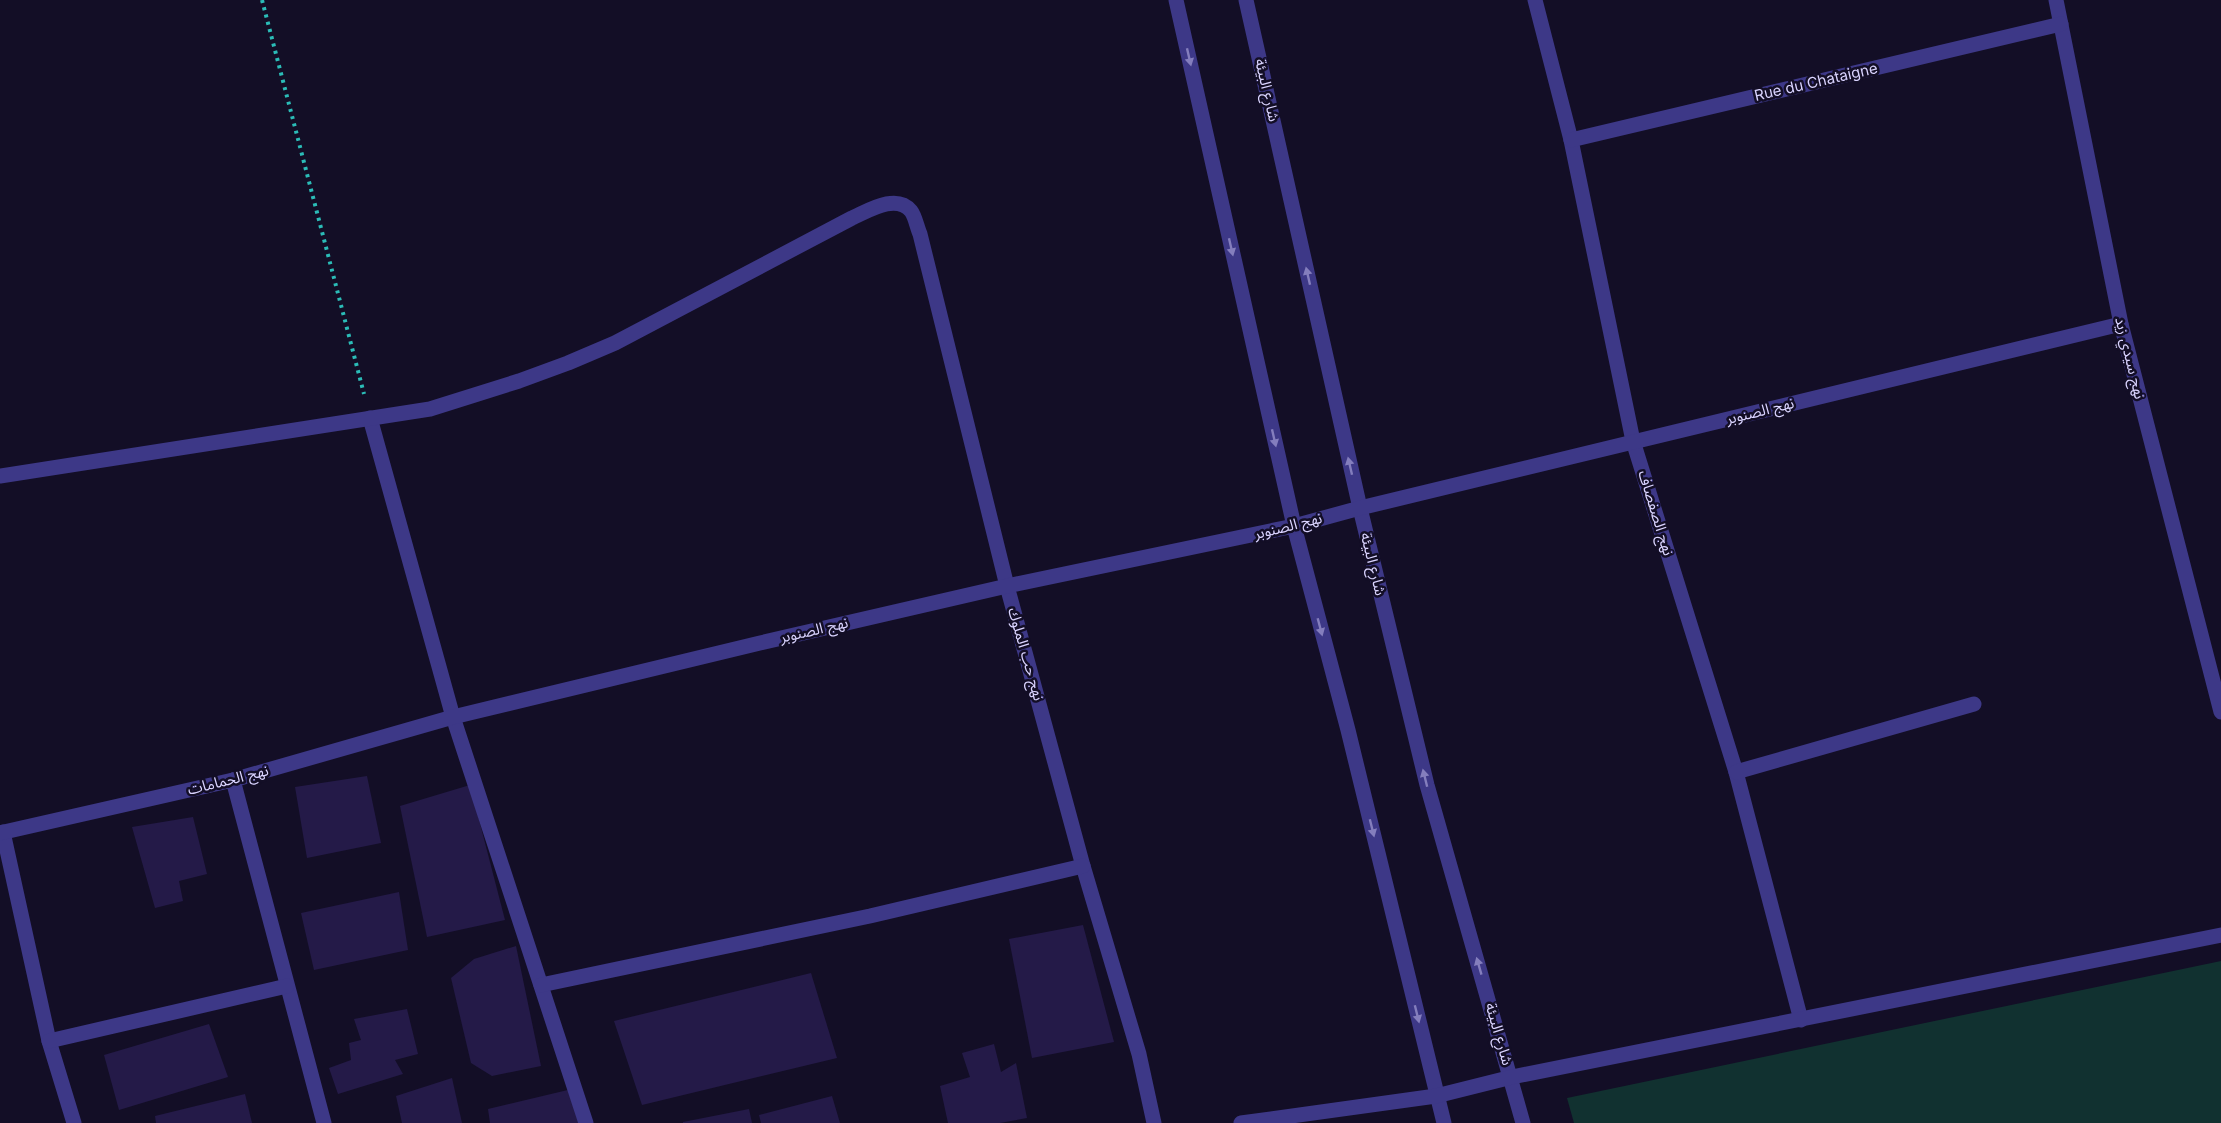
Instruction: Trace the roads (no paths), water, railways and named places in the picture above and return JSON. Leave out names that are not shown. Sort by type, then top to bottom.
[{"type":"street","points":[[1176,0],[1294,526],[1348,730],[1444,1123]]},
{"type":"street","name":"شارع البيئة","points":[[1246,0],[1360,508],[1427,785],[1512,1077],[1523,1123]]},
{"type":"street","name":"نهج الصفصاف","points":[[1535,0],[1571,140],[1633,441],[1736,772],[1801,1020]]},
{"type":"street","name":"نهج سيدي زيد","points":[[2056,0],[2121,324],[2221,712]]},
{"type":"street","name":"Rue du Chataigne","points":[[1571,140],[2061,24]]},
{"type":"street","name":"نهج حب الملوك","points":[[370,418],[430,409],[568,363],[615,343],[852,218],[884,204],[899,204],[911,211],[920,234],[1007,586],[1034,678],[1083,866],[1139,1054],[1154,1123]]},
{"type":"street","name":"نهج الصنوبر","points":[[453,717],[1007,586],[1294,526],[1633,441],[2121,324]]},
{"type":"street","points":[[0,476],[370,418],[453,717],[586,1123]]},
{"type":"street","points":[[1736,772],[1974,704]]},
{"type":"street","name":"نهج الحمامات","points":[[1,832],[233,780],[453,717]]},
{"type":"street","points":[[233,780],[324,1123]]},
{"type":"street","points":[[1,832],[48,1041],[74,1123]]},
{"type":"street","points":[[541,985],[870,916],[1083,866]]},
{"type":"street","points":[[1241,1123],[1436,1096],[1512,1077],[2221,935]]},
{"type":"street","points":[[48,1041],[287,986]]}]
